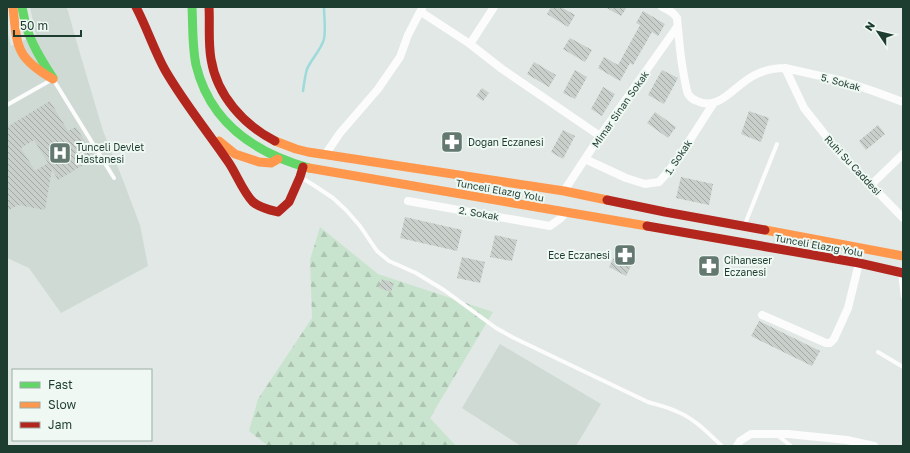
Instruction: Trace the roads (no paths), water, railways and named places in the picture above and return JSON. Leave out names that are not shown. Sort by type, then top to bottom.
[{"type":"main road","points":[[13,7],[17,44],[23,57],[36,69],[53,79]]},
{"type":"main road","points":[[22,7],[25,23],[34,44],[53,79]]},
{"type":"main road","points":[[136,7],[158,57],[182,97],[234,170],[245,192],[253,202],[265,210],[278,212],[289,202],[303,167]]},
{"type":"main road","points":[[143,7],[161,48],[180,83],[220,142],[235,154],[260,162],[271,163],[278,159]]},
{"type":"main road","name":"Tunceli Elazığ Yolu","points":[[192,7],[194,48],[198,69],[203,86],[211,102],[232,129],[246,141],[278,159],[303,167],[859,263],[901,272]]},
{"type":"main road","name":"Tunceli Elazığ Yolu","points":[[209,7],[210,47],[213,67],[218,81],[231,105],[243,119],[257,130],[273,140],[292,148],[325,155],[564,191],[665,212],[903,256]]},
{"type":"street","points":[[470,44],[494,7]]},
{"type":"street","points":[[662,7],[675,14],[677,18],[686,88],[689,96],[699,102],[705,104],[718,102],[753,76],[782,68]]},
{"type":"street","points":[[325,155],[340,133],[378,89],[400,57],[408,35],[422,9],[502,69],[600,136]]},
{"type":"street","name":"Mimar Sinan Sokak","points":[[564,191],[600,136],[678,27]]},
{"type":"street","name":"5. Sokak","points":[[782,68],[842,81],[903,102]]},
{"type":"street","name":"Ruhi Su Caddesi","points":[[782,68],[804,108],[841,155],[903,218]]},
{"type":"street","name":"1. Sokak","points":[[585,159],[626,178],[645,184],[659,182],[677,160],[712,104]]},
{"type":"street","points":[[871,185],[903,154]]},
{"type":"street","name":"2. Sokak","points":[[408,201],[550,226],[561,218],[566,212]]},
{"type":"street","points":[[762,315],[826,343],[830,343],[834,339],[848,308],[859,263]]},
{"type":"street","points":[[737,446],[740,441],[751,434],[788,434],[847,440],[874,446]]},
{"type":"lane","points":[[7,105],[53,79],[114,178]]},
{"type":"lane","points":[[744,226],[777,144]]},
{"type":"lane","points":[[300,177],[333,198],[346,210],[360,226],[377,251],[389,261],[416,273],[439,286],[496,328],[514,338],[648,402],[679,412],[694,422],[722,446]]},
{"type":"lane","points":[[901,272],[903,297]]},
{"type":"lane","points":[[878,352],[903,366]]},
{"type":"lane","points":[[775,434],[791,446]]},
{"type":"waterway","points":[[303,91],[307,69],[321,47],[324,39],[324,7]]},
{"type":"place","name":"Doğan Eczanesi","points":[[452,142]]},
{"type":"place","name":"Tunceli Devlet Hastanesi","points":[[60,153]]},
{"type":"place","name":"Ece Eczanesi","points":[[625,255]]},
{"type":"place","name":"Cihaneser Eczanesi","points":[[709,266]]}]
